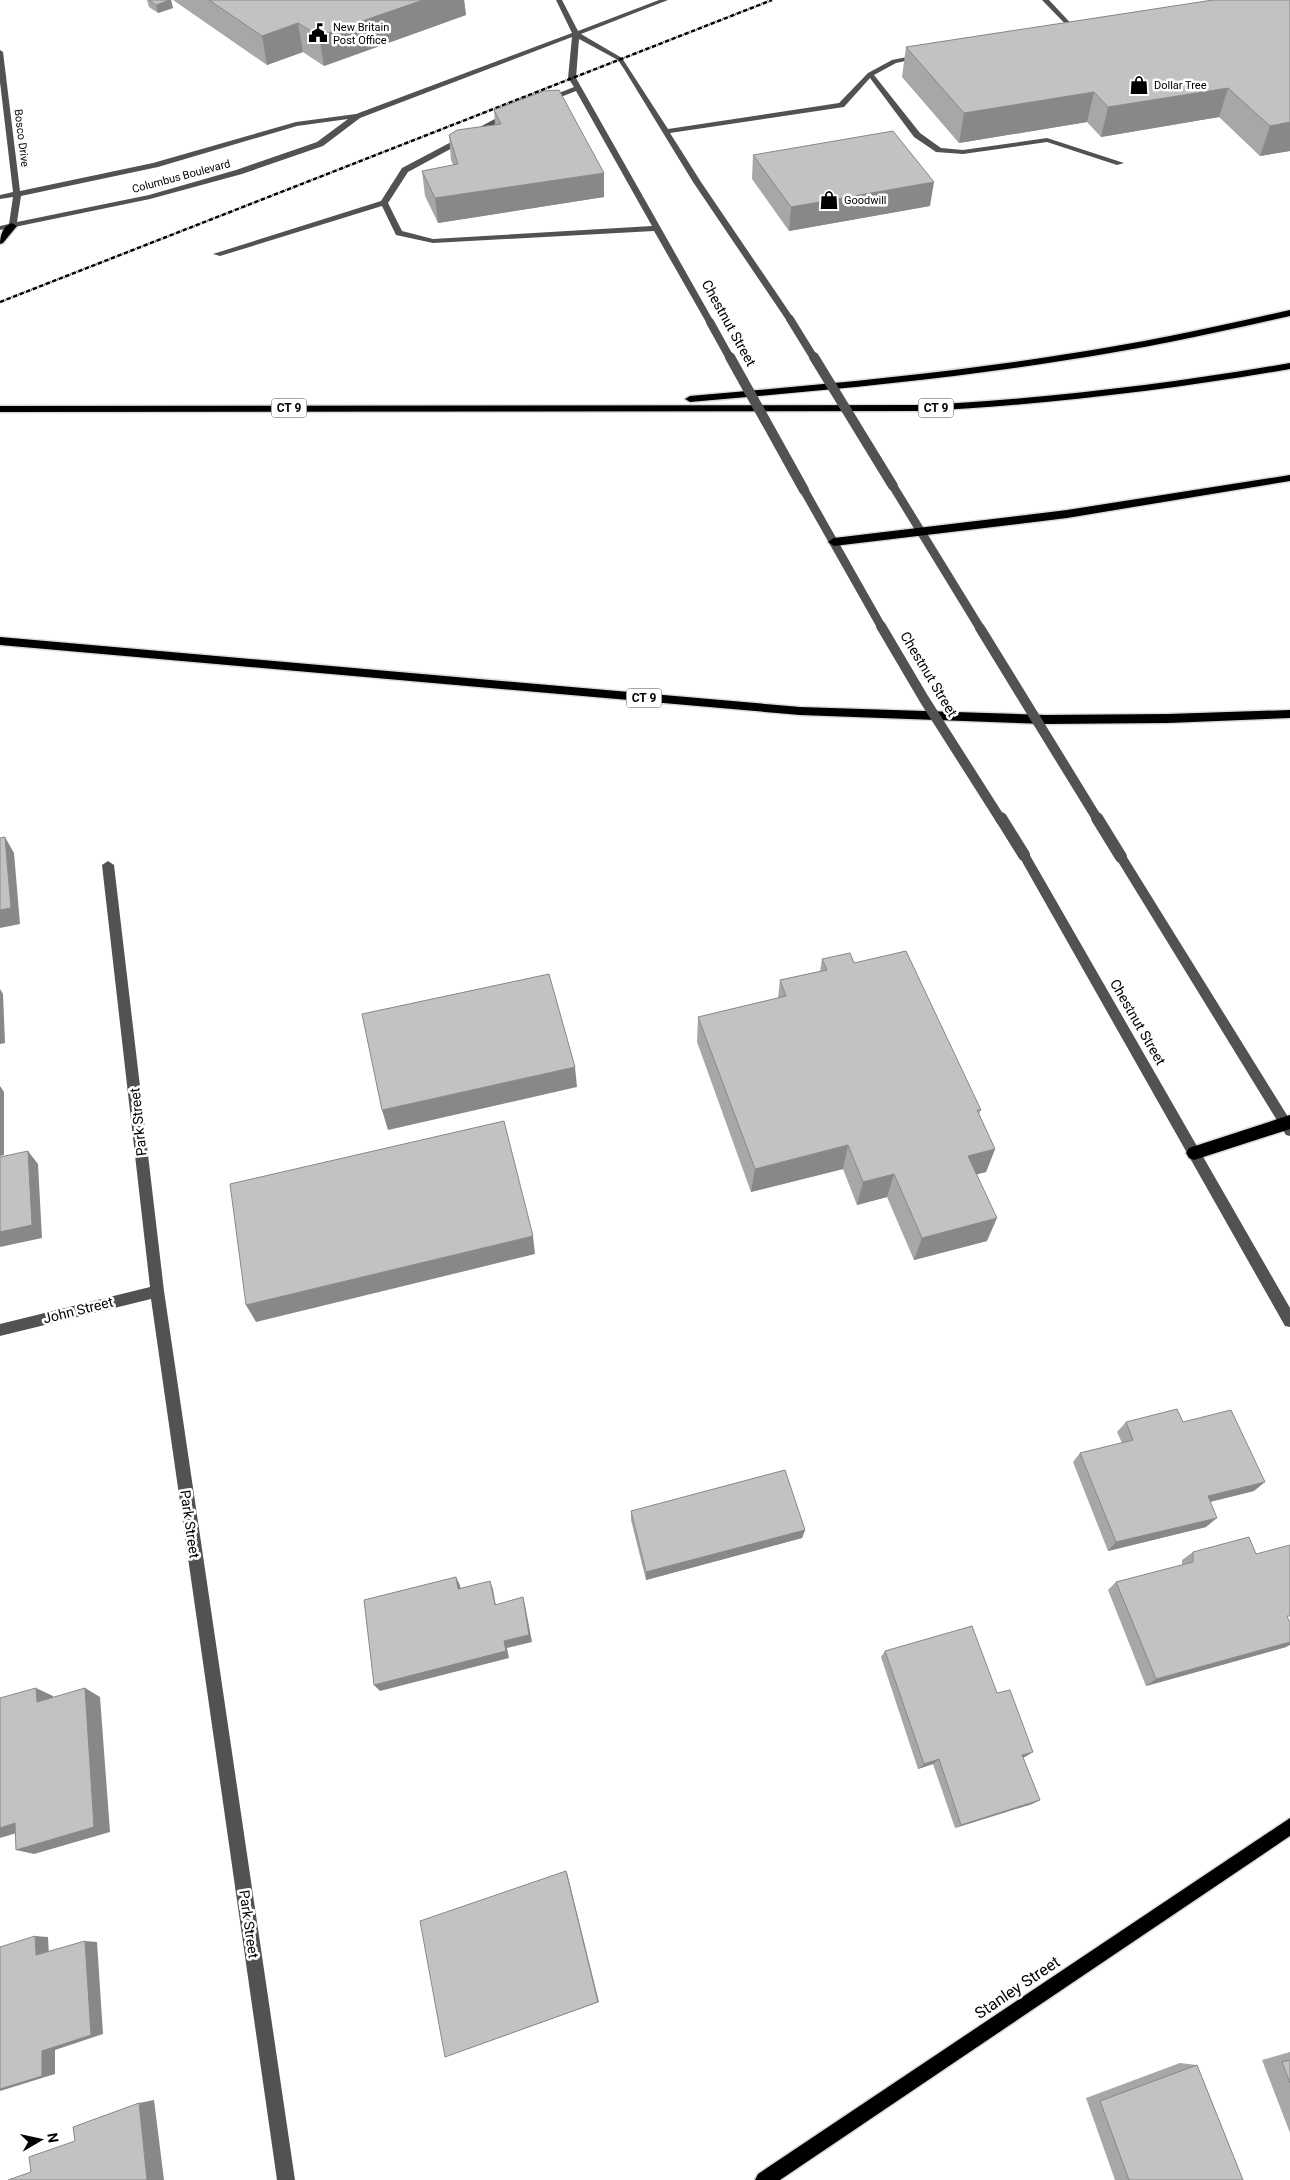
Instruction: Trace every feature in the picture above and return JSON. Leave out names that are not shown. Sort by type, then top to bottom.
[{"type":"highway","points":[[0,241],[12,226]]},
{"type":"highway","points":[[579,408],[808,388],[1013,365],[1156,342],[1290,313]]},
{"type":"highway","name":"CT 9","points":[[0,409],[921,408],[982,406],[1138,390],[1290,366]]},
{"type":"highway","points":[[834,542],[1119,507],[1290,478]]},
{"type":"highway","name":"CT 9","points":[[0,641],[800,711],[914,717],[1036,720],[1228,717],[1290,714]]},
{"type":"highway","points":[[1194,1153],[1289,1126]]},
{"type":"main road","name":"Stanley Street","points":[[764,2180],[1290,1826]]},
{"type":"street","points":[[559,0],[576,34],[620,60],[697,182],[790,319],[1289,1126]]},
{"type":"street","name":"Columbus Boulevard","points":[[0,197],[66,185],[155,165],[296,124],[357,116],[665,0]]},
{"type":"street","points":[[1045,0],[1077,34]]},
{"type":"street","points":[[1067,35],[1086,32]]},
{"type":"street","name":"Chestnut Street","points":[[576,34],[572,78],[881,626],[924,699],[1024,855],[1290,1320]]},
{"type":"street","name":"Bosco Drive","points":[[0,52],[17,194],[16,212],[12,226]]},
{"type":"street","points":[[666,131],[841,104],[870,74],[894,61],[929,54]]},
{"type":"street","points":[[870,74],[917,135],[939,150],[963,152],[1046,140],[1120,163]]},
{"type":"street","points":[[537,103],[578,88]]},
{"type":"street","points":[[217,254],[384,203],[405,170],[519,110]]},
{"type":"street","name":"Columbus Boulevard","points":[[0,228],[150,197],[239,172],[320,144],[357,116]]},
{"type":"street","points":[[384,203],[399,233],[433,241],[631,231],[656,228]]},
{"type":"street","name":"Park Street","points":[[108,865],[157,1291],[286,2180]]},
{"type":"street","name":"John Street","points":[[0,1330],[157,1291]]},
{"type":"building","points":[[149,0],[170,0],[156,5]]},
{"type":"building","points":[[209,0],[423,0],[319,36],[298,23],[262,36]]},
{"type":"building","points":[[1213,0],[1290,0],[1290,122],[1270,126],[1228,88],[1108,107],[1094,92],[964,113],[906,47]]},
{"type":"building","points":[[559,90],[604,173],[435,198],[422,171],[458,164],[449,135],[457,130],[501,124],[494,110],[544,91]]},
{"type":"building","points":[[893,131],[934,182],[791,207],[753,155]]},
{"type":"building","points":[[5,837],[11,908],[0,910],[0,838]]},
{"type":"building","points":[[906,951],[981,1110],[977,1110],[995,1149],[968,1156],[997,1218],[922,1238],[894,1174],[863,1182],[848,1145],[755,1169],[698,1017],[786,996],[780,980],[827,970],[822,959],[850,953],[854,963]]},
{"type":"building","points":[[549,974],[575,1067],[382,1110],[362,1014]]},
{"type":"building","points":[[504,1121],[533,1236],[246,1305],[230,1184]]},
{"type":"building","points":[[28,1151],[32,1225],[0,1232],[0,1157]]},
{"type":"building","points":[[1177,1409],[1183,1422],[1231,1410],[1265,1482],[1208,1496],[1217,1518],[1116,1542],[1080,1453],[1133,1440],[1126,1422]]},
{"type":"building","points":[[785,1470],[805,1530],[646,1572],[631,1511]]},
{"type":"building","points":[[1249,1537],[1256,1554],[1290,1545],[1290,1616],[1287,1616],[1290,1623],[1290,1642],[1156,1679],[1116,1582],[1193,1562],[1193,1552]]},
{"type":"building","points":[[456,1577],[458,1589],[490,1581],[495,1605],[523,1597],[529,1635],[504,1641],[506,1651],[374,1685],[364,1600]]},
{"type":"building","points":[[972,1626],[997,1693],[1010,1690],[1033,1752],[1022,1755],[1040,1800],[961,1825],[939,1759],[924,1764],[885,1651]]},
{"type":"building","points":[[36,1688],[37,1702],[85,1688],[94,1827],[16,1850],[15,1823],[0,1828],[0,1698]]},
{"type":"building","points":[[566,1871],[598,2002],[445,2057],[420,1921]]},
{"type":"building","points":[[35,1936],[36,1955],[85,1941],[91,2035],[42,2051],[42,2076],[0,2089],[0,1947]]},
{"type":"building","points":[[1290,2060],[1290,2083],[1282,2062]]},
{"type":"building","points":[[1197,2065],[1243,2180],[1129,2180],[1100,2101]]},
{"type":"building","points":[[139,2103],[147,2180],[8,2180],[31,2172],[29,2157],[75,2141],[73,2127]]},
{"type":"railway","points":[[0,302],[772,0]]},
{"type":"place","name":"New Britain Post Office","points":[[318,33]]},
{"type":"place","name":"Dollar Tree","points":[[1139,85]]},
{"type":"place","name":"Goodwill","points":[[829,200]]}]
